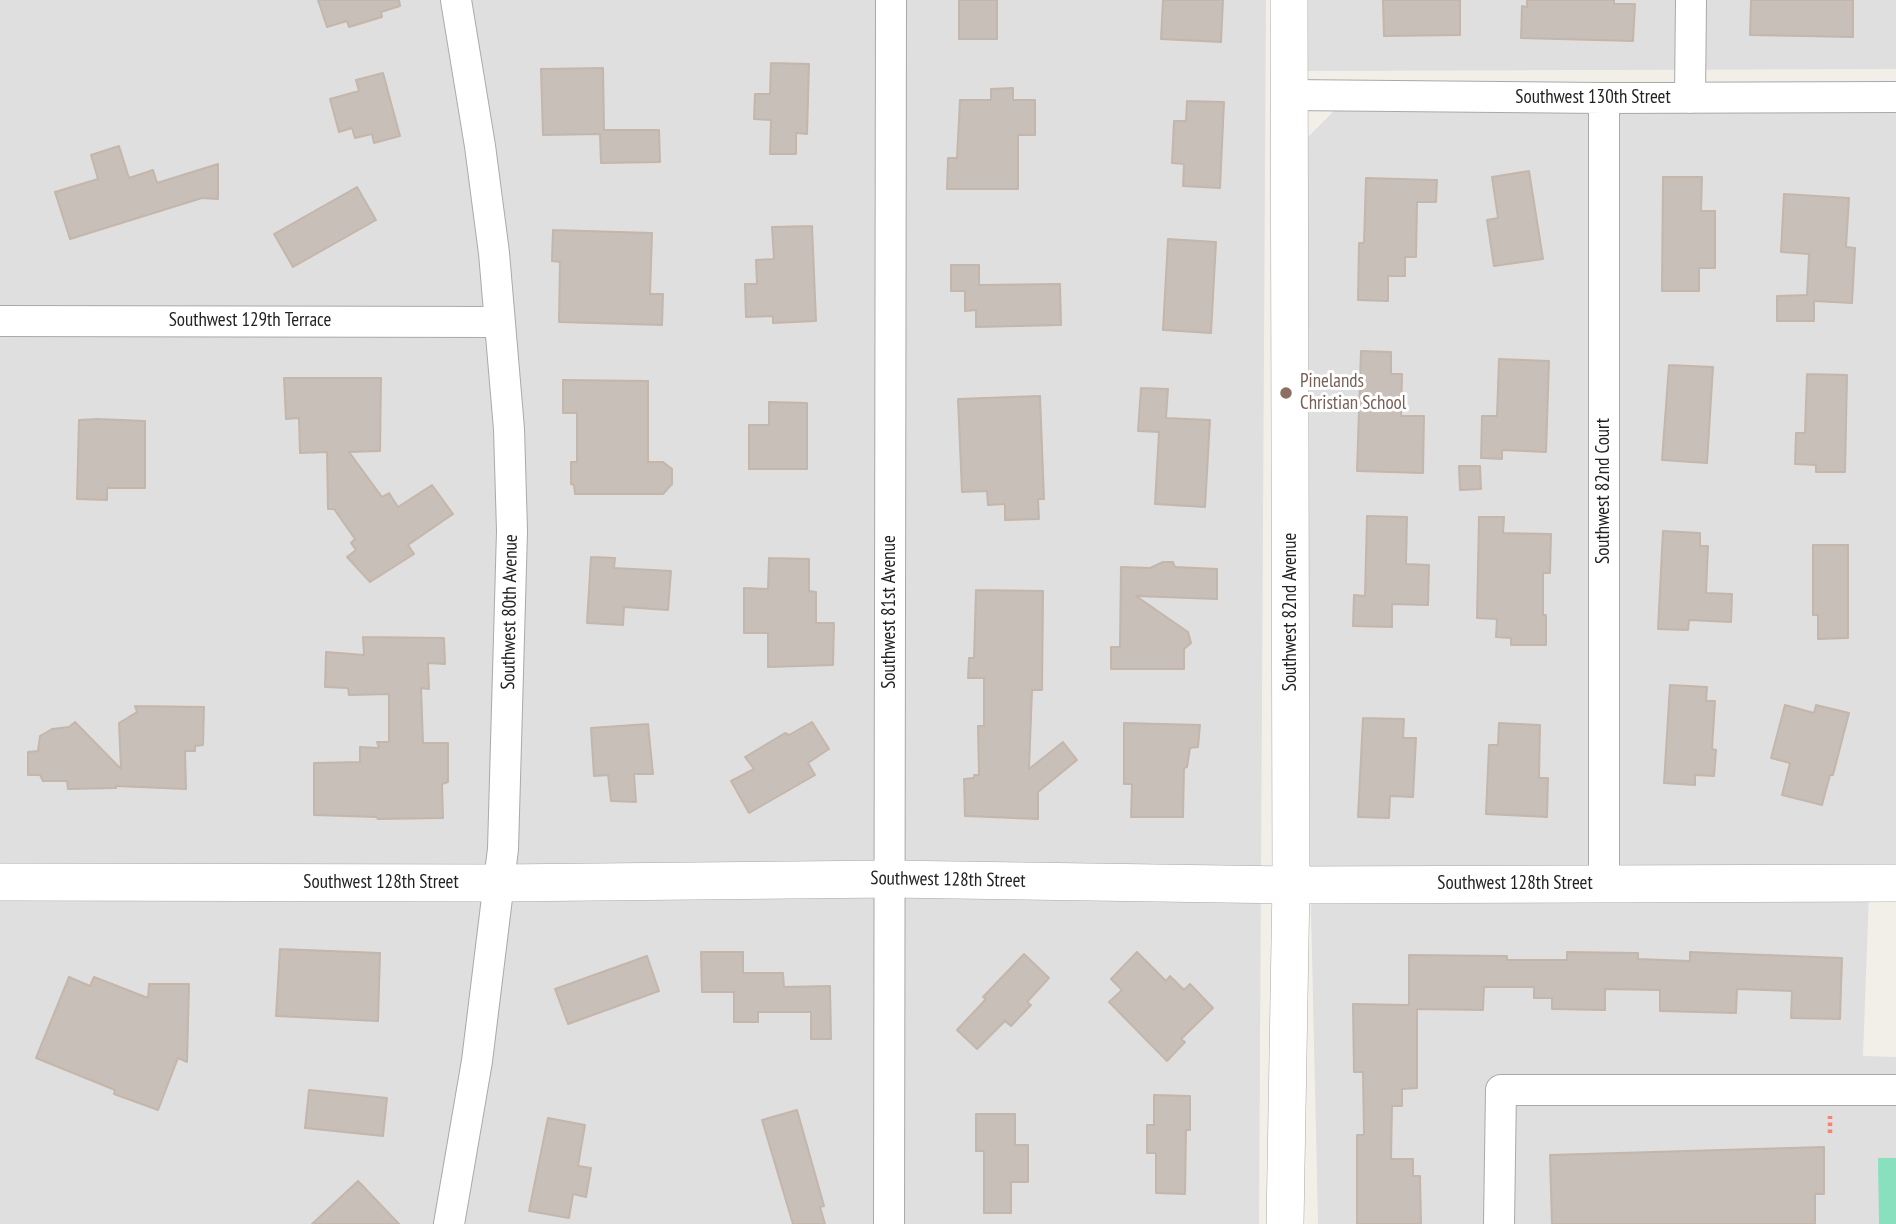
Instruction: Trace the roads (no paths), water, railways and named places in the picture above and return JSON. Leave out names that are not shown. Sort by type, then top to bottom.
[{"type":"street","name":"Southwest 80th Avenue","points":[[450,1224],[477,1061],[504,836],[512,531],[509,429],[499,322],[483,173],[456,0]]},
{"type":"street","name":"Southwest 81st Avenue","points":[[889,1224],[891,0]]},
{"type":"street","name":"Southwest 82nd Avenue","points":[[1285,1224],[1291,885],[1289,0]]},
{"type":"street","points":[[1690,98],[1691,0]]},
{"type":"street","name":"Southwest 130th Street","points":[[1290,95],[1896,97]]},
{"type":"street","name":"Southwest 82nd Court","points":[[1604,98],[1604,884]]},
{"type":"street","name":"Southwest 129th Terrace","points":[[0,321],[499,322]]},
{"type":"street","name":"Southwest 128th Street","points":[[0,882],[499,883],[890,879],[1291,885],[1896,883]]},
{"type":"street","points":[[1500,1224],[1501,1090],[1896,1090]]},
{"type":"place","name":"Pinelands Christian School","points":[[1286,393]]}]
